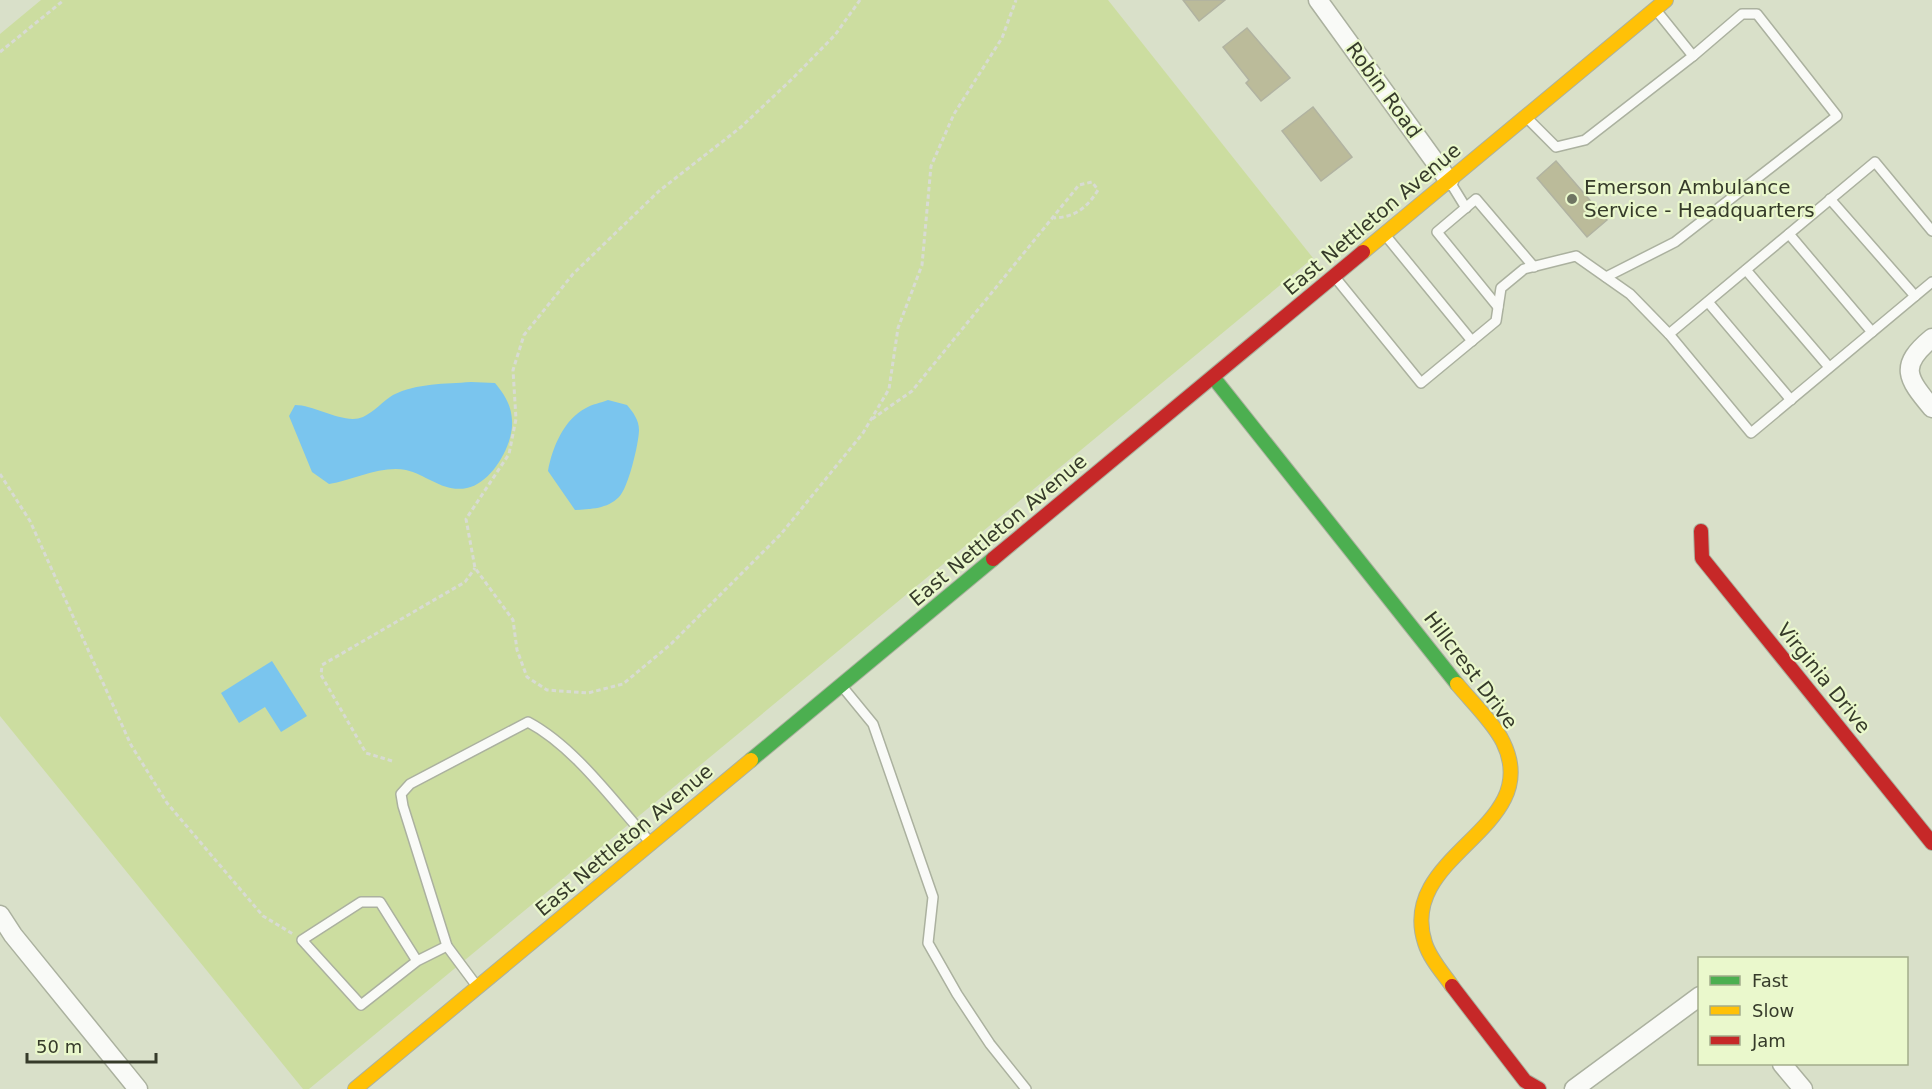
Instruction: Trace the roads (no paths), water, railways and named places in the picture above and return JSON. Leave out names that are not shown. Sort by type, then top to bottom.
[{"type":"main road","name":"East Nettleton Avenue","points":[[355,1089],[1660,5]]},
{"type":"main road","name":"Hillcrest Drive","points":[[1213,377],[1433,651],[1503,742],[1508,754],[1509,788],[1499,812],[1488,827],[1440,868],[1428,885],[1423,898],[1420,926],[1433,960],[1458,996],[1525,1081],[1539,1089]]},
{"type":"main road","name":"Virginia Drive","points":[[1701,531],[1702,558],[1932,843]]},
{"type":"street","name":"Robin Road","points":[[1318,0],[1449,180]]},
{"type":"street","points":[[1932,338],[1915,352],[1910,362],[1912,384],[1932,408]]},
{"type":"street","points":[[0,915],[13,935],[138,1089]]},
{"type":"street","points":[[1574,1089],[1698,997]]},
{"type":"street","points":[[1783,1065],[1803,1089]]},
{"type":"lane","points":[[1660,5],[1693,56]]},
{"type":"lane","points":[[1526,117],[1556,147],[1585,140],[1693,56],[1742,14],[1757,14],[1837,116],[1675,242],[1606,277]]},
{"type":"lane","points":[[1669,334],[1875,162],[1932,231]]},
{"type":"lane","points":[[1449,180],[1467,208]]},
{"type":"lane","points":[[1498,307],[1437,232],[1476,199],[1534,267]]},
{"type":"lane","points":[[1830,199],[1915,296]]},
{"type":"lane","points":[[1384,234],[1472,341]]},
{"type":"lane","points":[[1789,234],[1872,332]]},
{"type":"lane","points":[[1334,276],[1421,383],[1496,321],[1502,288],[1524,269],[1576,256],[1630,294],[1669,334],[1751,433],[1932,282]]},
{"type":"lane","points":[[1746,270],[1829,368]]},
{"type":"lane","points":[[1708,302],[1791,400]]},
{"type":"lane","points":[[841,686],[873,724],[933,897],[928,943],[957,994],[990,1044],[1026,1089]]},
{"type":"lane","points":[[478,987],[447,946],[401,794],[410,784],[528,722],[548,732],[650,842]]},
{"type":"lane","points":[[417,961],[380,902],[361,902],[302,940],[361,1005],[417,961],[447,946]]},
{"type":"water","points":[[495,383],[509,404],[512,430],[505,451],[493,471],[476,485],[467,488],[443,486],[414,472],[397,469],[377,471],[329,484],[312,472],[289,416],[295,405],[355,419],[367,415],[389,397],[402,391],[431,385]]},
{"type":"water","points":[[608,400],[627,405],[638,423],[637,445],[629,476],[619,497],[614,501],[599,508],[575,510],[548,471],[553,453],[560,435],[571,419],[588,407]]},
{"type":"water","points":[[272,661],[307,716],[281,732],[265,707],[239,723],[221,693]]},
{"type":"place","name":"Emerson Ambulance Service - Headquarters","points":[[1572,199]]}]
